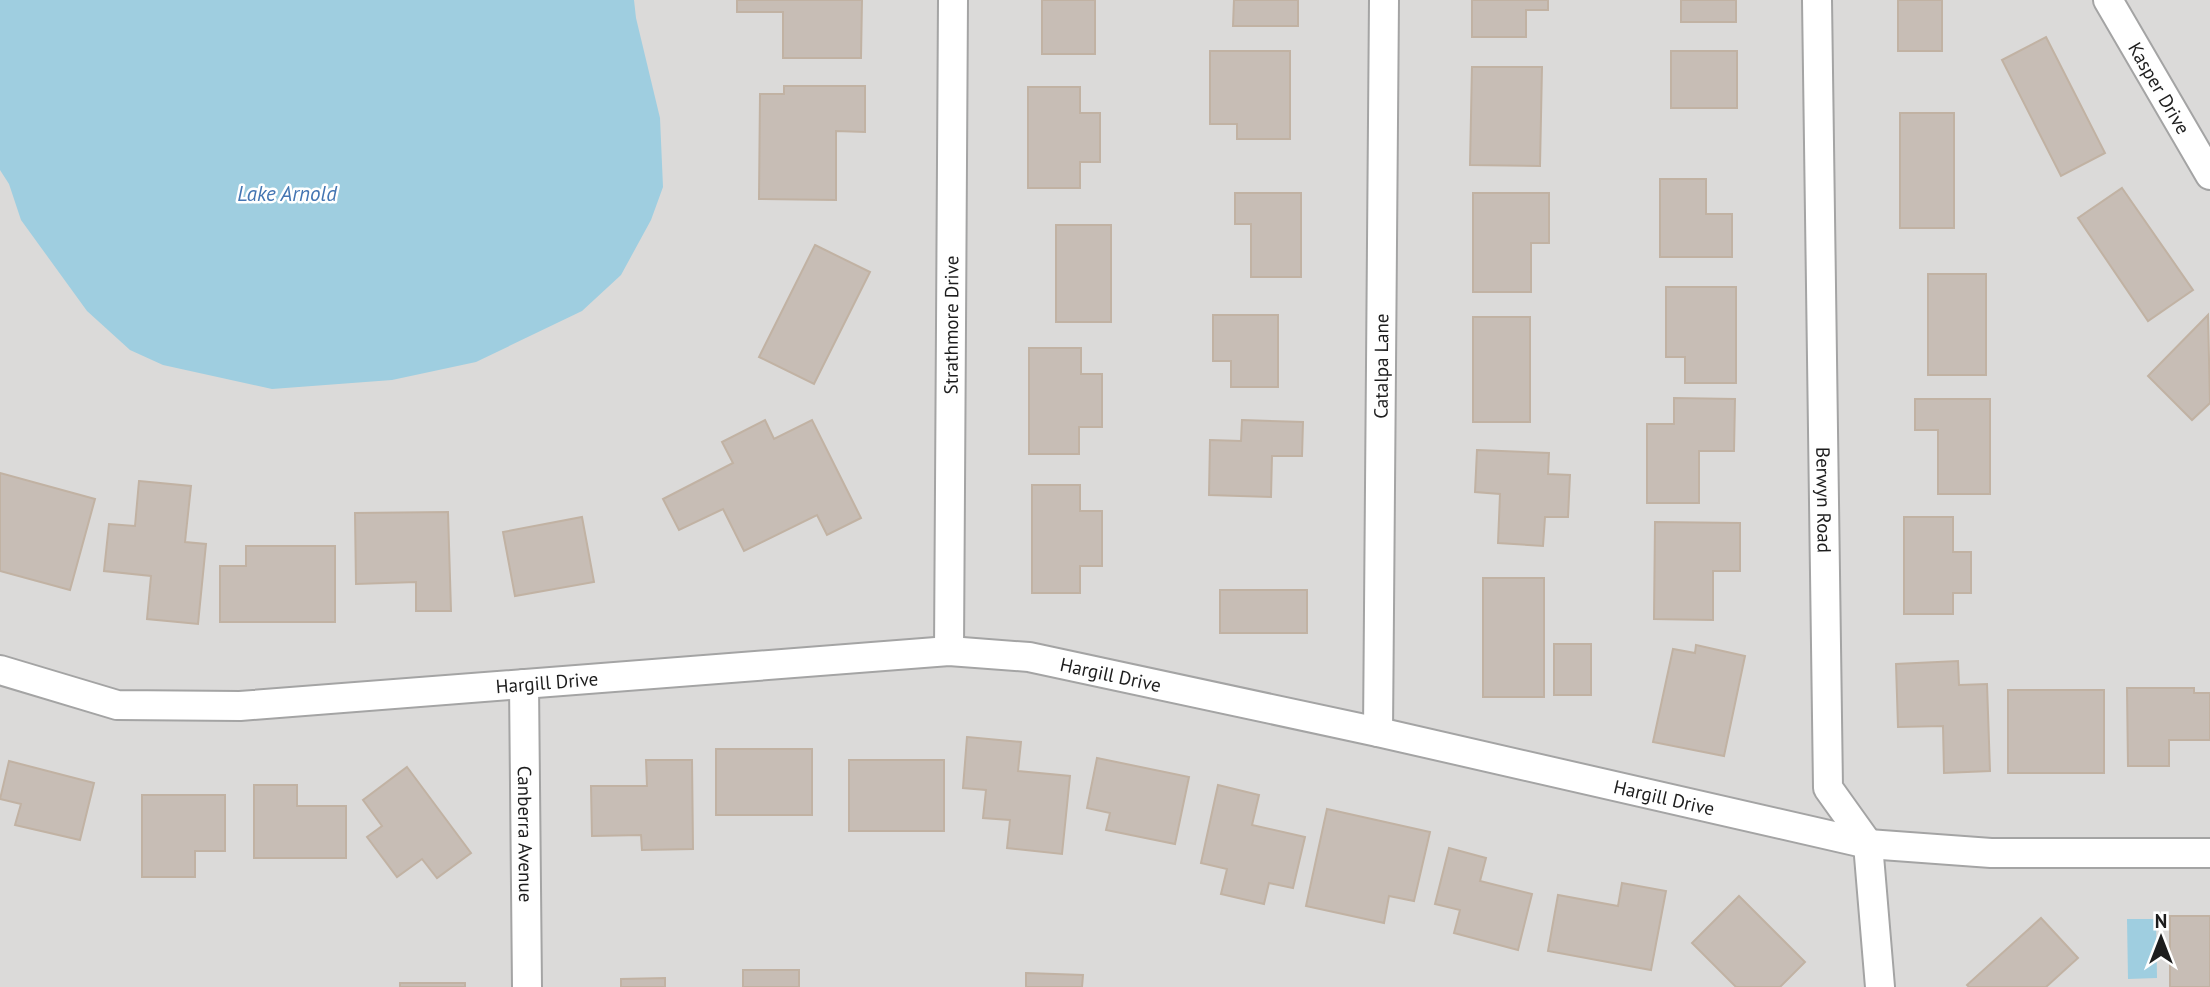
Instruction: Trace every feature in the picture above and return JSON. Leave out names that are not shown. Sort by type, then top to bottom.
[{"type":"street","name":"Strathmore Drive","points":[[949,651],[953,0]]},
{"type":"street","name":"Catalpa Lane","points":[[1378,732],[1384,0]]},
{"type":"street","name":"Berwyn Road","points":[[1817,0],[1828,788],[1868,844]]},
{"type":"street","name":"Kasper Drive","points":[[2108,0],[2210,175]]},
{"type":"street","name":"Hargill Drive","points":[[0,670],[117,705],[240,706],[949,651],[1029,657],[1378,732],[1868,844],[1991,853],[2210,853]]},
{"type":"street","name":"Canberra Avenue","points":[[524,684],[527,987]]},
{"type":"street","points":[[1868,844],[1880,987]]},
{"type":"shaded area","points":[[0,0],[2210,0],[2210,987],[0,987]]},
{"type":"water","name":"Lake Arnold","points":[[0,0],[634,0],[660,118],[663,187],[651,220],[621,275],[582,311],[476,362],[392,380],[272,389],[163,365],[130,350],[87,311],[21,220],[9,184],[0,170]]},
{"type":"water","points":[[2127,919],[2156,919],[2157,978],[2128,979]]},
{"type":"building","points":[[737,0],[862,0],[861,58],[783,58],[783,12],[737,12]]},
{"type":"building","points":[[1042,0],[1095,0],[1095,54],[1042,54]]},
{"type":"building","points":[[1234,0],[1298,0],[1298,26],[1233,26]]},
{"type":"building","points":[[1472,0],[1548,0],[1548,10],[1526,10],[1526,37],[1472,37]]},
{"type":"building","points":[[1681,0],[1736,0],[1736,22],[1681,22]]},
{"type":"building","points":[[1898,0],[1942,0],[1942,51],[1898,51]]},
{"type":"building","points":[[2046,37],[2105,153],[2061,176],[2002,60]]},
{"type":"building","points":[[1210,51],[1290,51],[1290,139],[1237,139],[1237,124],[1210,124]]},
{"type":"building","points":[[1671,51],[1737,51],[1737,108],[1671,108]]},
{"type":"building","points":[[1472,67],[1542,67],[1540,166],[1470,165]]},
{"type":"building","points":[[784,86],[865,86],[865,132],[836,131],[836,200],[759,199],[760,94],[784,94]]},
{"type":"building","points":[[1028,87],[1080,87],[1080,113],[1100,113],[1100,162],[1080,162],[1080,188],[1028,188]]},
{"type":"building","points":[[1900,113],[1954,113],[1954,228],[1900,228]]},
{"type":"building","points":[[1660,179],[1706,179],[1706,214],[1732,214],[1732,257],[1660,257]]},
{"type":"building","points":[[2122,188],[2193,290],[2148,321],[2078,218]]},
{"type":"building","points":[[1235,193],[1301,193],[1301,277],[1251,277],[1251,224],[1235,224]]},
{"type":"building","points":[[1473,193],[1549,193],[1549,243],[1531,243],[1531,292],[1473,292]]},
{"type":"building","points":[[1056,225],[1111,225],[1111,322],[1056,322]]},
{"type":"building","points":[[815,245],[870,272],[814,384],[759,357]]},
{"type":"building","points":[[1928,274],[1986,274],[1986,375],[1928,375]]},
{"type":"building","points":[[1666,287],[1736,287],[1736,383],[1685,383],[1685,357],[1666,357]]},
{"type":"building","points":[[1213,315],[1278,315],[1278,387],[1231,387],[1231,361],[1213,361]]},
{"type":"building","points":[[2208,315],[2210,403],[2192,420],[2148,376]]},
{"type":"building","points":[[1473,317],[1530,317],[1530,422],[1473,422]]},
{"type":"building","points":[[1029,348],[1081,348],[1081,374],[1102,374],[1102,427],[1079,427],[1079,454],[1029,454]]},
{"type":"building","points":[[1674,398],[1735,399],[1734,451],[1699,451],[1699,503],[1647,503],[1647,424],[1674,424]]},
{"type":"building","points":[[1915,399],[1990,399],[1990,494],[1938,494],[1938,430],[1915,430]]},
{"type":"building","points":[[765,420],[774,439],[812,420],[861,518],[827,535],[817,515],[744,551],[723,509],[679,530],[663,499],[733,463],[722,442]]},
{"type":"building","points":[[1242,420],[1303,422],[1302,456],[1272,456],[1271,497],[1209,495],[1210,440],[1241,441]]},
{"type":"building","points":[[1477,450],[1549,453],[1548,474],[1570,475],[1568,517],[1545,517],[1543,546],[1498,543],[1500,494],[1475,492]]},
{"type":"building","points":[[0,473],[95,499],[70,590],[0,571]]},
{"type":"building","points":[[139,481],[191,486],[185,542],[206,544],[198,624],[147,619],[151,576],[104,571],[109,524],[135,526]]},
{"type":"building","points":[[1032,485],[1080,485],[1080,511],[1102,511],[1102,566],[1080,566],[1080,593],[1032,593]]},
{"type":"building","points":[[448,512],[451,611],[416,611],[416,582],[356,584],[355,513]]},
{"type":"building","points":[[582,517],[594,582],[515,596],[503,532]]},
{"type":"building","points":[[1904,517],[1953,517],[1953,552],[1971,552],[1971,593],[1953,593],[1953,614],[1904,614]]},
{"type":"building","points":[[1655,522],[1740,523],[1740,571],[1713,571],[1713,620],[1654,619]]},
{"type":"building","points":[[246,546],[335,546],[335,622],[220,622],[220,566],[246,566]]},
{"type":"building","points":[[1483,578],[1544,578],[1544,697],[1483,697]]},
{"type":"building","points":[[1220,590],[1307,590],[1307,633],[1220,633]]},
{"type":"building","points":[[1554,644],[1591,644],[1591,695],[1554,695]]},
{"type":"building","points":[[1696,645],[1745,656],[1724,756],[1653,742],[1673,649],[1695,653]]},
{"type":"building","points":[[1958,661],[1959,685],[1987,684],[1990,771],[1944,773],[1943,726],[1898,727],[1896,664]]},
{"type":"building","points":[[2127,688],[2194,688],[2194,693],[2210,693],[2210,740],[2169,740],[2169,766],[2128,766]]},
{"type":"building","points":[[2008,690],[2104,690],[2104,773],[2008,773]]},
{"type":"building","points":[[967,737],[1021,742],[1018,771],[1070,776],[1062,854],[1007,848],[1010,820],[983,818],[986,790],[963,788]]},
{"type":"building","points":[[716,749],[812,749],[812,815],[716,815]]},
{"type":"building","points":[[1097,758],[1189,777],[1175,844],[1106,830],[1110,813],[1087,808]]},
{"type":"building","points":[[646,760],[692,760],[693,849],[642,850],[641,835],[592,836],[591,786],[647,786]]},
{"type":"building","points":[[849,760],[944,760],[944,831],[849,831]]},
{"type":"building","points":[[9,761],[94,783],[80,840],[15,825],[21,804],[0,799]]},
{"type":"building","points":[[407,767],[471,853],[437,878],[422,859],[397,877],[367,837],[382,826],[363,800]]},
{"type":"building","points":[[254,785],[297,785],[297,806],[346,806],[346,858],[254,858]]},
{"type":"building","points":[[1218,785],[1259,795],[1252,825],[1305,837],[1293,888],[1269,883],[1264,904],[1221,894],[1227,869],[1201,863]]},
{"type":"building","points":[[142,795],[225,795],[225,851],[195,851],[195,877],[142,877]]},
{"type":"building","points":[[1327,809],[1430,832],[1414,901],[1389,896],[1384,923],[1306,906]]},
{"type":"building","points":[[1449,848],[1486,858],[1480,881],[1532,894],[1518,950],[1454,933],[1460,910],[1435,904]]},
{"type":"building","points":[[1622,883],[1666,891],[1651,970],[1548,951],[1558,895],[1618,906]]},
{"type":"building","points":[[1739,896],[1805,962],[1780,987],[1736,987],[1692,943]]},
{"type":"building","points":[[2170,916],[2210,916],[2210,987],[2170,987]]},
{"type":"building","points":[[2041,918],[2078,958],[2046,987],[1967,985]]},
{"type":"building","points":[[743,970],[799,970],[799,987],[743,987]]},
{"type":"building","points":[[1026,973],[1083,975],[1082,987],[1026,987]]},
{"type":"building","points":[[665,978],[665,987],[621,987],[621,979]]},
{"type":"building","points":[[400,983],[465,983],[465,987],[400,987]]}]
